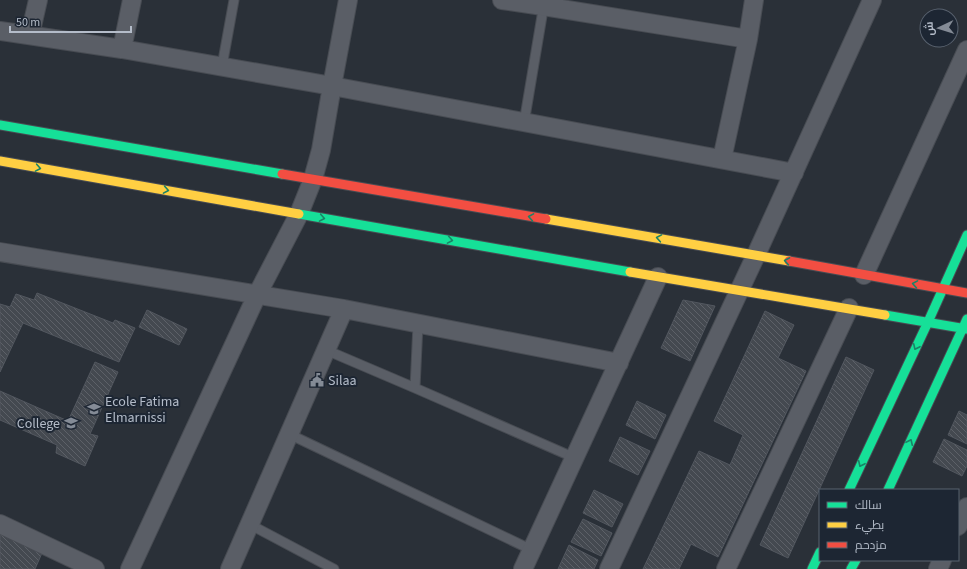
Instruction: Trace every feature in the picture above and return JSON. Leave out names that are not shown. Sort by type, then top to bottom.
[{"type":"street","points":[[30,36],[38,0]]},
{"type":"street","points":[[122,49],[132,0]]},
{"type":"street","points":[[130,569],[257,295],[299,214],[313,179],[321,150],[348,0]]},
{"type":"street","points":[[502,0],[544,3],[748,39]]},
{"type":"street","points":[[722,159],[748,39],[754,0]]},
{"type":"street","points":[[609,569],[740,290],[872,0]]},
{"type":"street","points":[[0,31],[122,49],[222,66],[794,173]]},
{"type":"street","points":[[864,275],[967,50]]},
{"type":"street","points":[[0,125],[756,255],[967,293]]},
{"type":"street","points":[[0,161],[658,277],[928,322],[966,325],[888,489]]},
{"type":"street","points":[[849,489],[967,235]]},
{"type":"street","points":[[0,252],[344,309],[619,364]]},
{"type":"street","points":[[523,569],[658,277]]},
{"type":"street","points":[[726,569],[849,308]]},
{"type":"street","points":[[230,569],[344,309]]},
{"type":"street","points":[[959,524],[967,507]]},
{"type":"street","points":[[0,524],[95,569]]},
{"type":"street","points":[[812,569],[819,554]]},
{"type":"lane","points":[[222,66],[234,0]]},
{"type":"lane","points":[[524,123],[544,3]]},
{"type":"lane","points":[[415,388],[418,324]]},
{"type":"lane","points":[[326,350],[574,458]]},
{"type":"lane","points":[[289,434],[532,550]]},
{"type":"lane","points":[[250,524],[334,569]]},
{"type":"building","points":[[37,293],[113,323],[115,320],[135,328],[119,362],[23,323],[0,372],[0,304],[10,307],[16,294],[34,300]]},
{"type":"building","points":[[683,300],[715,306],[690,361],[661,348]]},
{"type":"building","points":[[147,310],[187,329],[179,345],[139,327]]},
{"type":"building","points":[[765,311],[794,325],[778,358],[806,371],[718,557],[691,544],[679,569],[643,569],[699,451],[730,465],[743,435],[714,421]]},
{"type":"building","points":[[846,357],[874,370],[788,558],[760,545]]},
{"type":"building","points":[[95,362],[118,372],[90,434],[98,436],[85,466],[56,453],[57,445],[0,420],[0,391],[68,421]]},
{"type":"building","points":[[637,401],[666,415],[655,439],[626,425]]},
{"type":"building","points":[[959,411],[967,415],[967,444],[948,435]]},
{"type":"building","points":[[620,437],[650,451],[638,475],[609,461]]},
{"type":"building","points":[[944,439],[967,450],[967,466],[962,476],[933,462]]},
{"type":"building","points":[[594,490],[623,504],[612,527],[583,513]]},
{"type":"building","points":[[583,519],[612,533],[601,556],[571,542]]},
{"type":"building","points":[[0,533],[42,553],[35,569],[0,569]]},
{"type":"building","points":[[569,545],[598,560],[594,569],[558,569]]},
{"type":"traffic: fast","points":[[0,125],[282,174]]},
{"type":"traffic: fast","points":[[299,214],[630,272]]},
{"type":"traffic: fast","points":[[849,489],[967,235]]},
{"type":"traffic: fast","points":[[885,315],[967,329]]},
{"type":"traffic: fast","points":[[888,489],[967,319]]},
{"type":"traffic: fast","points":[[812,569],[819,554]]},
{"type":"traffic: fast","points":[[851,569],[855,561]]},
{"type":"traffic: slow","points":[[0,161],[299,214]]},
{"type":"traffic: slow","points":[[546,219],[789,261]]},
{"type":"traffic: slow","points":[[630,272],[885,315]]},
{"type":"traffic: jam","points":[[282,174],[546,219]]},
{"type":"traffic: jam","points":[[789,261],[967,293]]},
{"type":"place","name":"Silaa","points":[[317,380]]},
{"type":"place","name":"Ecole Fatima Elmarnissi","points":[[94,409]]},
{"type":"place","name":"College","points":[[71,423]]}]
